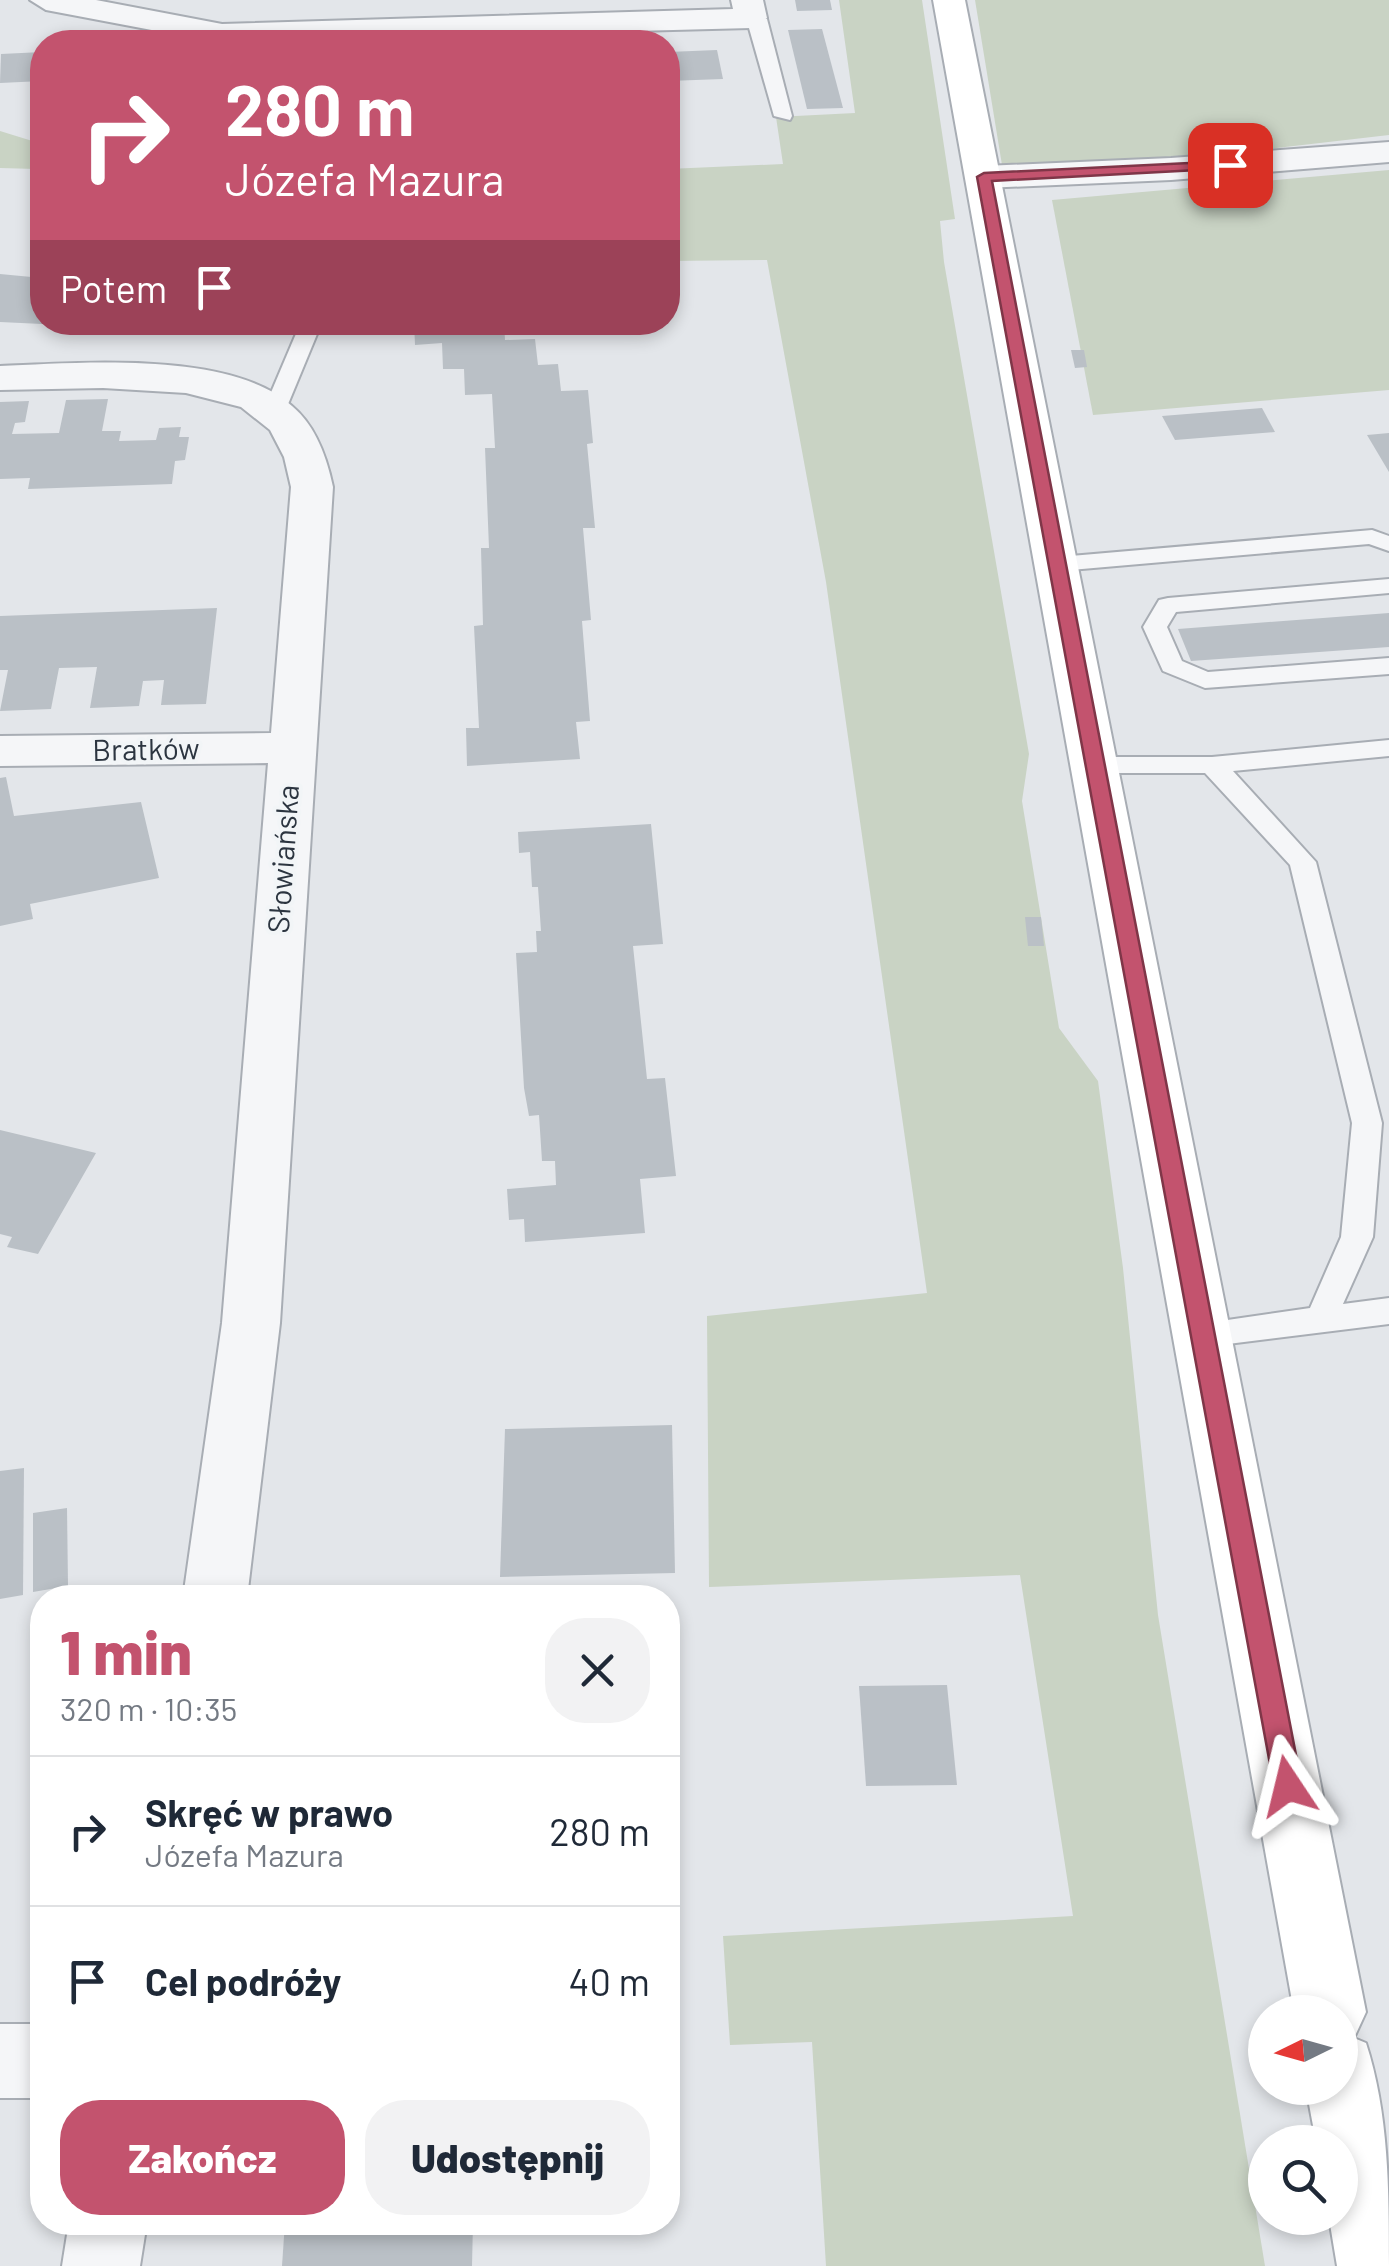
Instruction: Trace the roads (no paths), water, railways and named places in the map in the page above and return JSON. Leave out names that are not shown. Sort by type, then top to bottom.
[{"type":"street","points":[[46,0],[201,30]]},
{"type":"street","points":[[949,0],[1327,1995]]},
{"type":"street","points":[[306,30],[749,9]]},
{"type":"street","points":[[984,177],[1171,169],[1389,152]]},
{"type":"street","points":[[0,378],[111,375],[192,381],[275,409]]},
{"type":"street","name":"Słowiańska","points":[[217,1585],[251,1322],[312,487],[307,455],[275,409]]},
{"type":"street","name":"Bratków","points":[[0,751],[291,748]]},
{"type":"street","points":[[0,2062],[30,2061]]},
{"type":"street","points":[[1347,2105],[1376,2266]]},
{"type":"street","points":[[100,2266],[106,2235]]},
{"type":"lane","points":[[749,9],[758,20],[783,116]]},
{"type":"lane","points":[[275,409],[306,335]]},
{"type":"lane","points":[[1058,564],[1372,537],[1389,544]]},
{"type":"lane","points":[[1207,551],[1248,570],[1271,596]]},
{"type":"lane","points":[[1389,586],[1168,605],[1156,627],[1172,666],[1205,680],[1389,666]]},
{"type":"lane","points":[[1094,765],[1212,765],[1389,748]]},
{"type":"lane","points":[[1212,765],[1303,862],[1367,1123],[1357,1238],[1320,1321]]},
{"type":"lane","points":[[1204,1334],[1389,1311]]}]
